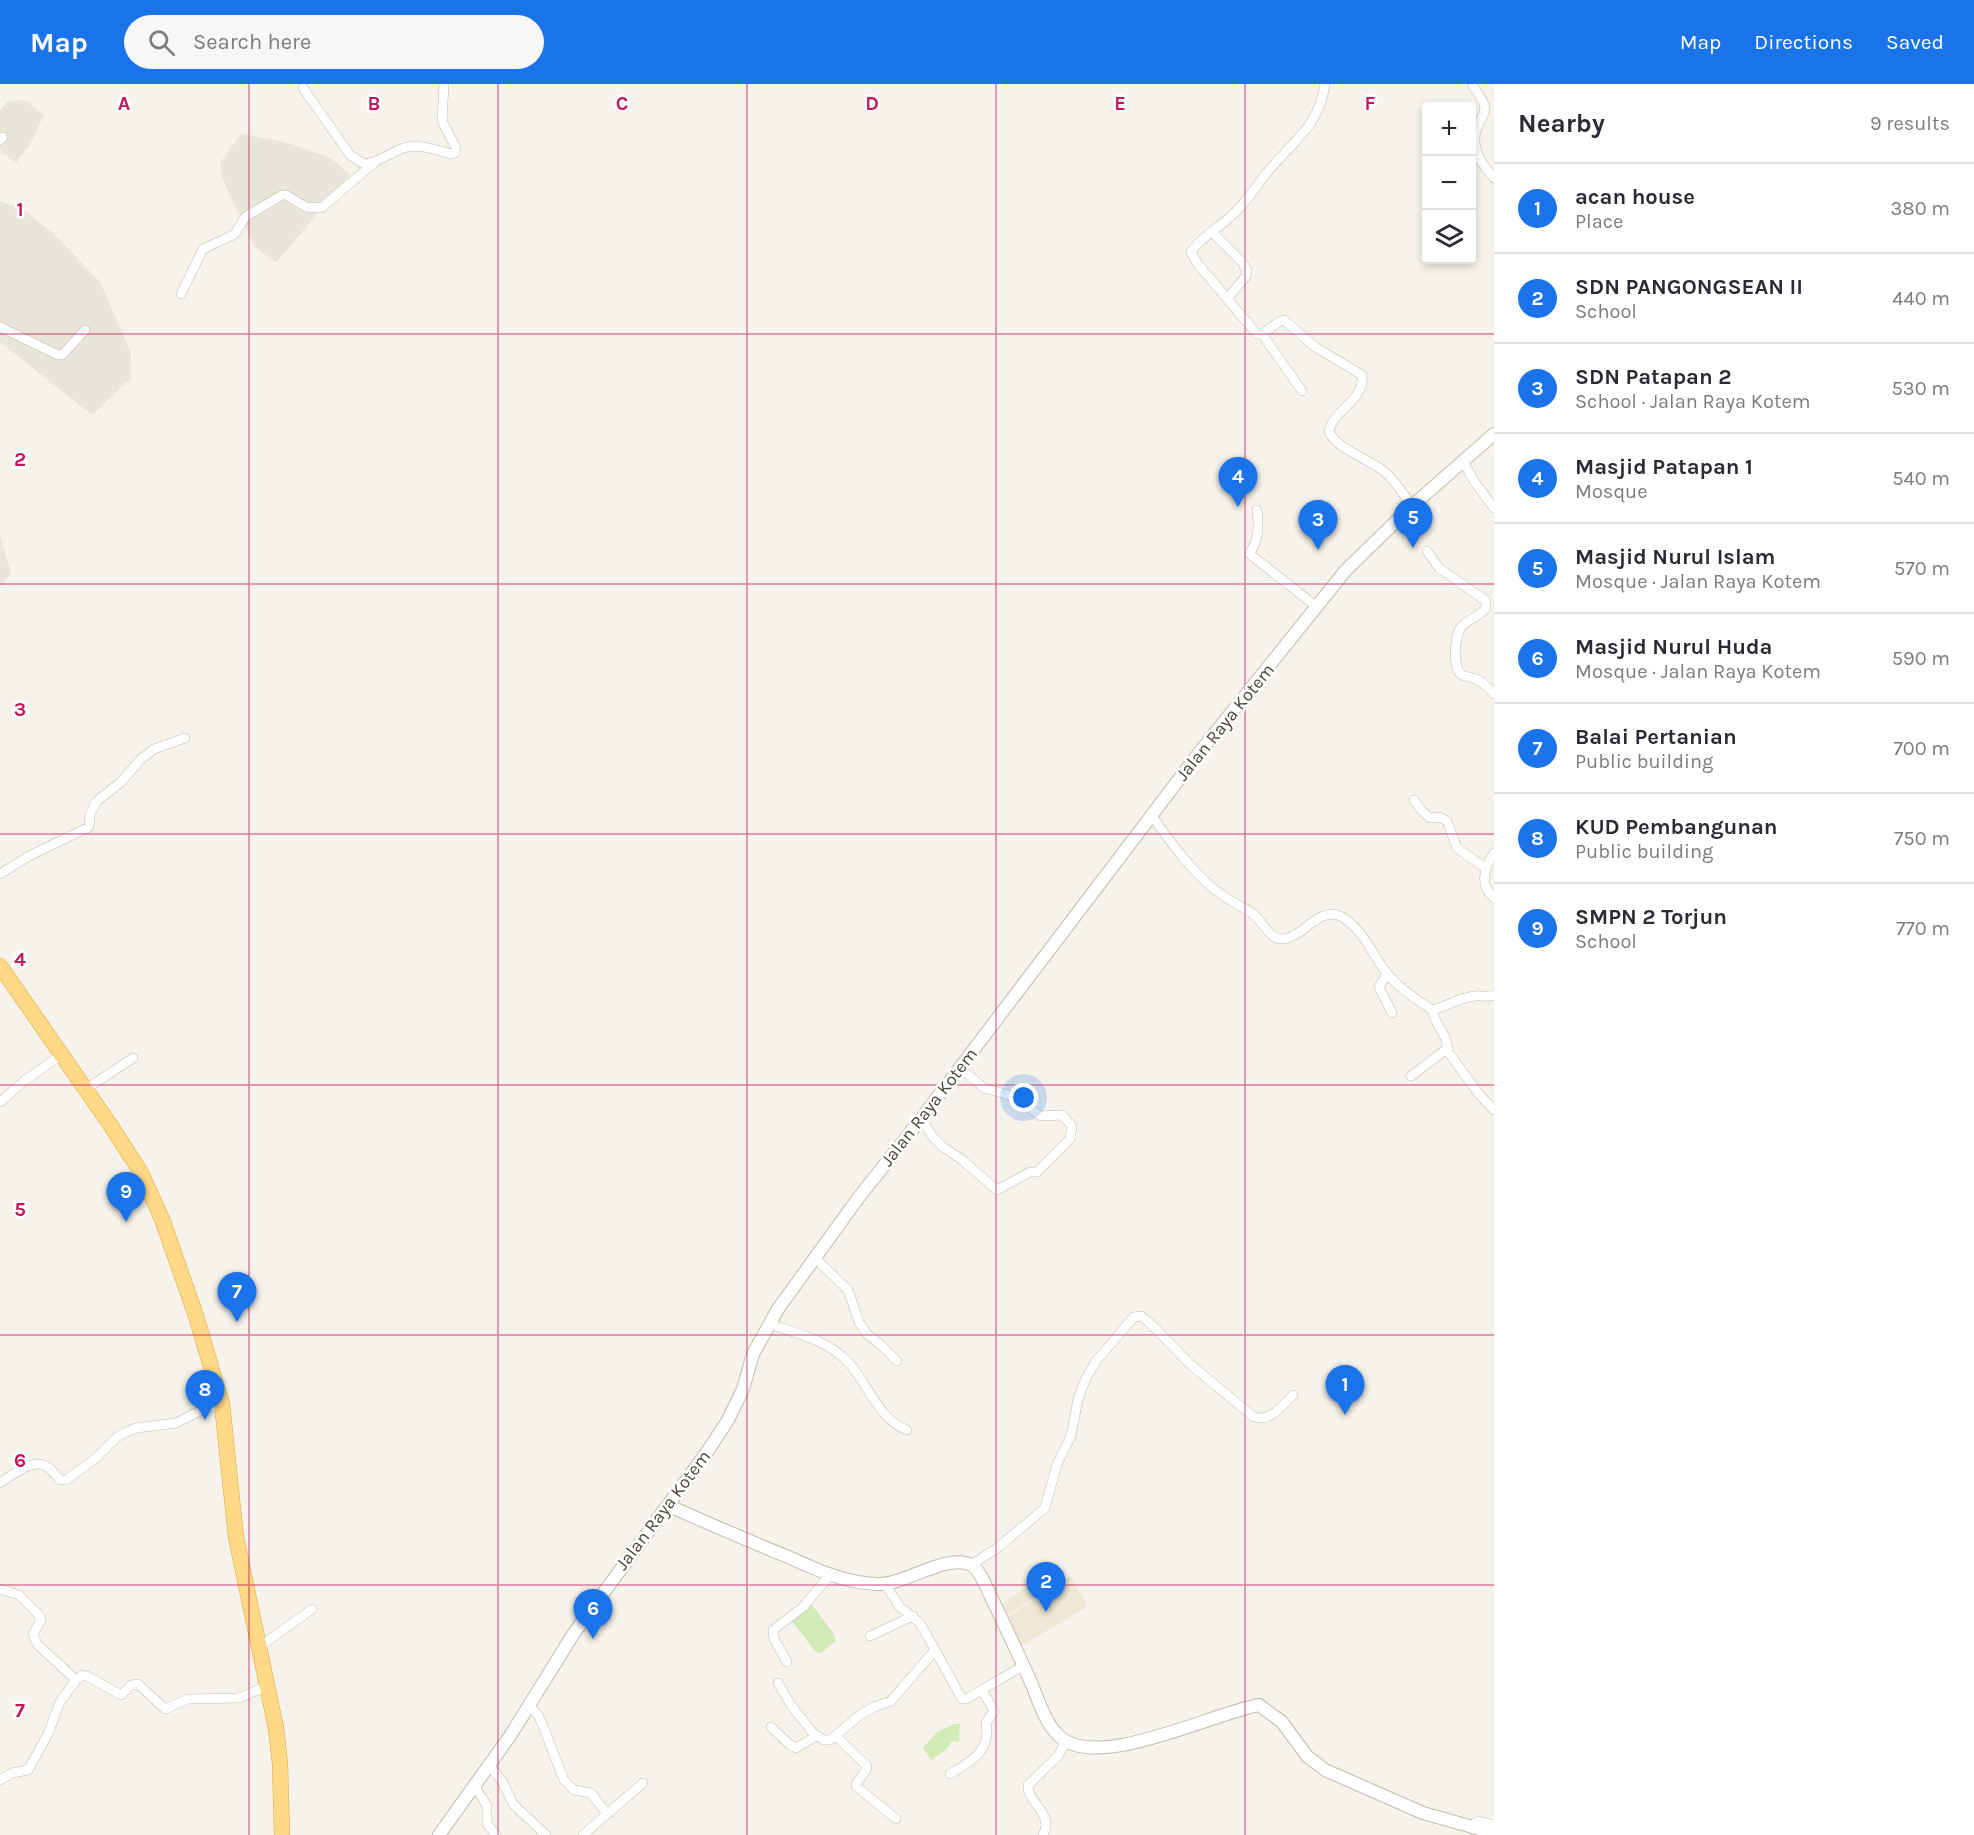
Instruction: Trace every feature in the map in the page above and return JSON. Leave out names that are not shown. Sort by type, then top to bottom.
[{"type":"highway","points":[[0,966],[140,1171],[162,1219],[207,1350],[222,1404],[235,1526],[278,1746],[282,1835]]},
{"type":"street","points":[[181,294],[203,249],[235,234],[245,217],[282,195],[306,207],[321,208],[375,162],[403,148],[424,147],[455,153],[456,148],[442,121],[444,84]]},
{"type":"street","points":[[1325,84],[1321,105],[1306,131],[1263,178],[1250,197],[1191,252],[1197,263],[1257,334],[1262,334],[1284,320],[1316,347],[1362,375],[1362,384],[1353,400],[1333,420],[1329,432],[1332,438],[1385,472],[1412,506]]},
{"type":"street","points":[[1472,84],[1485,110],[1475,132],[1474,141],[1480,159],[1494,178]]},
{"type":"street","points":[[303,88],[350,155],[364,164],[375,162]]},
{"type":"street","points":[[1212,232],[1242,262],[1247,271],[1246,276],[1228,298]]},
{"type":"street","points":[[0,327],[58,356],[63,354],[85,330]]},
{"type":"street","points":[[1262,334],[1302,391]]},
{"type":"street","name":"Jalan Raya Kotem","points":[[439,1835],[510,1736],[574,1633],[612,1579],[691,1477],[728,1420],[743,1389],[753,1354],[789,1292],[859,1197],[921,1119],[1199,753],[1346,570],[1412,506],[1494,434]]},
{"type":"street","points":[[1463,461],[1474,481],[1494,508]]},
{"type":"street","points":[[1257,510],[1259,528],[1251,555],[1317,607]]},
{"type":"street","points":[[1427,551],[1439,568],[1486,601],[1486,608],[1479,616],[1462,626],[1458,632],[1455,652],[1457,671],[1481,682],[1494,694]]},
{"type":"street","points":[[0,874],[29,856],[89,827],[90,814],[97,801],[122,782],[141,759],[154,749],[185,738]]},
{"type":"street","points":[[1414,800],[1430,818],[1447,821],[1457,848],[1485,868]]},
{"type":"street","points":[[1152,816],[1166,836],[1212,887],[1251,912],[1268,932],[1277,938],[1287,939],[1305,930],[1324,915],[1338,915],[1345,919],[1364,939],[1387,974],[1432,1010],[1446,1038],[1448,1052],[1467,1079],[1494,1110]]},
{"type":"street","points":[[1494,853],[1485,868],[1485,886],[1494,898]]},
{"type":"street","points":[[1387,974],[1379,987],[1392,1013]]},
{"type":"street","points":[[1432,1010],[1464,998],[1478,996],[1488,998],[1494,995]]},
{"type":"street","points":[[1411,1076],[1448,1048]]},
{"type":"street","points":[[0,1102],[24,1081],[62,1055]]},
{"type":"street","points":[[86,1089],[133,1058]]},
{"type":"street","points":[[921,1119],[943,1147],[962,1159],[997,1190],[1030,1172],[1037,1172],[1070,1139],[1072,1126],[1062,1115],[1041,1116],[1009,1095],[984,1088],[960,1068]]},
{"type":"street","points":[[815,1258],[848,1290],[859,1322],[866,1334],[897,1361]]},
{"type":"street","points":[[669,1506],[830,1575],[860,1582],[885,1584],[952,1563],[971,1565],[996,1549],[1045,1508],[1058,1464],[1071,1436],[1078,1399],[1086,1378],[1101,1355],[1134,1317],[1141,1316],[1149,1322],[1191,1365],[1254,1417],[1260,1419],[1268,1417],[1293,1395]]},
{"type":"street","points":[[770,1324],[811,1337],[843,1358],[883,1410],[900,1428],[907,1430]]},
{"type":"street","points":[[0,1483],[25,1468],[39,1464],[46,1466],[60,1480],[66,1480],[126,1432],[136,1428],[176,1422],[222,1404]]},
{"type":"street","points":[[971,1565],[980,1575],[1051,1726],[1066,1742],[1092,1748],[1124,1745],[1259,1705],[1282,1722],[1307,1756],[1325,1770],[1423,1813],[1494,1833]]},
{"type":"street","points":[[788,1662],[774,1639],[773,1630],[803,1607],[830,1575]]},
{"type":"street","points":[[885,1584],[893,1599],[926,1630],[962,1699],[1023,1666]]},
{"type":"street","points":[[0,1589],[19,1595],[39,1616],[41,1620],[33,1634],[37,1644],[76,1680]]},
{"type":"street","points":[[259,1647],[312,1609]]},
{"type":"street","points":[[870,1636],[913,1616]]},
{"type":"street","points":[[778,1683],[791,1705],[816,1736],[830,1740],[860,1715],[891,1701],[935,1650]]},
{"type":"street","points":[[0,1780],[12,1773],[28,1770],[48,1734],[56,1710],[76,1680],[83,1675],[121,1695],[131,1685],[138,1684],[165,1709],[188,1699],[239,1698],[267,1686]]},
{"type":"street","points":[[950,1774],[974,1760],[986,1745],[988,1734],[986,1723],[994,1711],[982,1690]]},
{"type":"street","points":[[529,1705],[538,1715],[564,1780],[574,1790],[591,1793],[607,1814]]},
{"type":"street","points":[[771,1727],[796,1748],[816,1736]]},
{"type":"street","points":[[836,1736],[867,1766],[856,1786],[896,1819]]},
{"type":"street","points":[[1048,1833],[1042,1812],[1028,1793],[1028,1785],[1058,1756],[1066,1742]]},
{"type":"street","points":[[488,1764],[502,1781],[513,1804],[546,1835]]},
{"type":"street","points":[[583,1835],[643,1783]]},
{"type":"street","points":[[474,1785],[487,1806],[487,1824],[496,1835]]},
{"type":"street","points":[[1470,1826],[1476,1821],[1494,1825]]},
{"type":"shaded area","points":[[25,100],[44,115],[30,144],[16,163],[0,150],[0,111],[7,102]]},
{"type":"shaded area","points":[[241,134],[285,142],[329,157],[350,174],[276,263],[254,246],[221,176],[220,163]]},
{"type":"shaded area","points":[[0,201],[25,211],[53,233],[101,283],[131,354],[131,378],[92,415],[0,342]]},
{"type":"shaded area","points":[[0,536],[11,573],[0,587]]},
{"type":"shaded area","points":[[1045,1572],[1057,1583],[1003,1618],[999,1607]]},
{"type":"shaded area","points":[[1070,1576],[1088,1606],[1018,1648],[1004,1619]]},
{"type":"green space","points":[[811,1604],[832,1631],[836,1640],[820,1654],[815,1651],[791,1620]]},
{"type":"green space","points":[[960,1724],[959,1742],[952,1741],[947,1749],[931,1760],[923,1748],[937,1732]]},
{"type":"place","name":"Masjid Patapan 1","points":[[1238,507]]},
{"type":"place","name":"Masjid Nurul Islam","points":[[1413,548]]},
{"type":"place","name":"SDN Patapan 2","points":[[1318,550]]},
{"type":"place","name":"SMPN 2 Torjun","points":[[126,1222]]},
{"type":"place","name":"Balai Pertanian","points":[[237,1322]]},
{"type":"place","name":"acan house","points":[[1345,1415]]},
{"type":"place","name":"KUD Pembangunan","points":[[205,1420]]},
{"type":"place","name":"SDN PANGONGSEAN II","points":[[1046,1612]]},
{"type":"place","name":"Masjid Nurul Huda","points":[[593,1639]]}]
